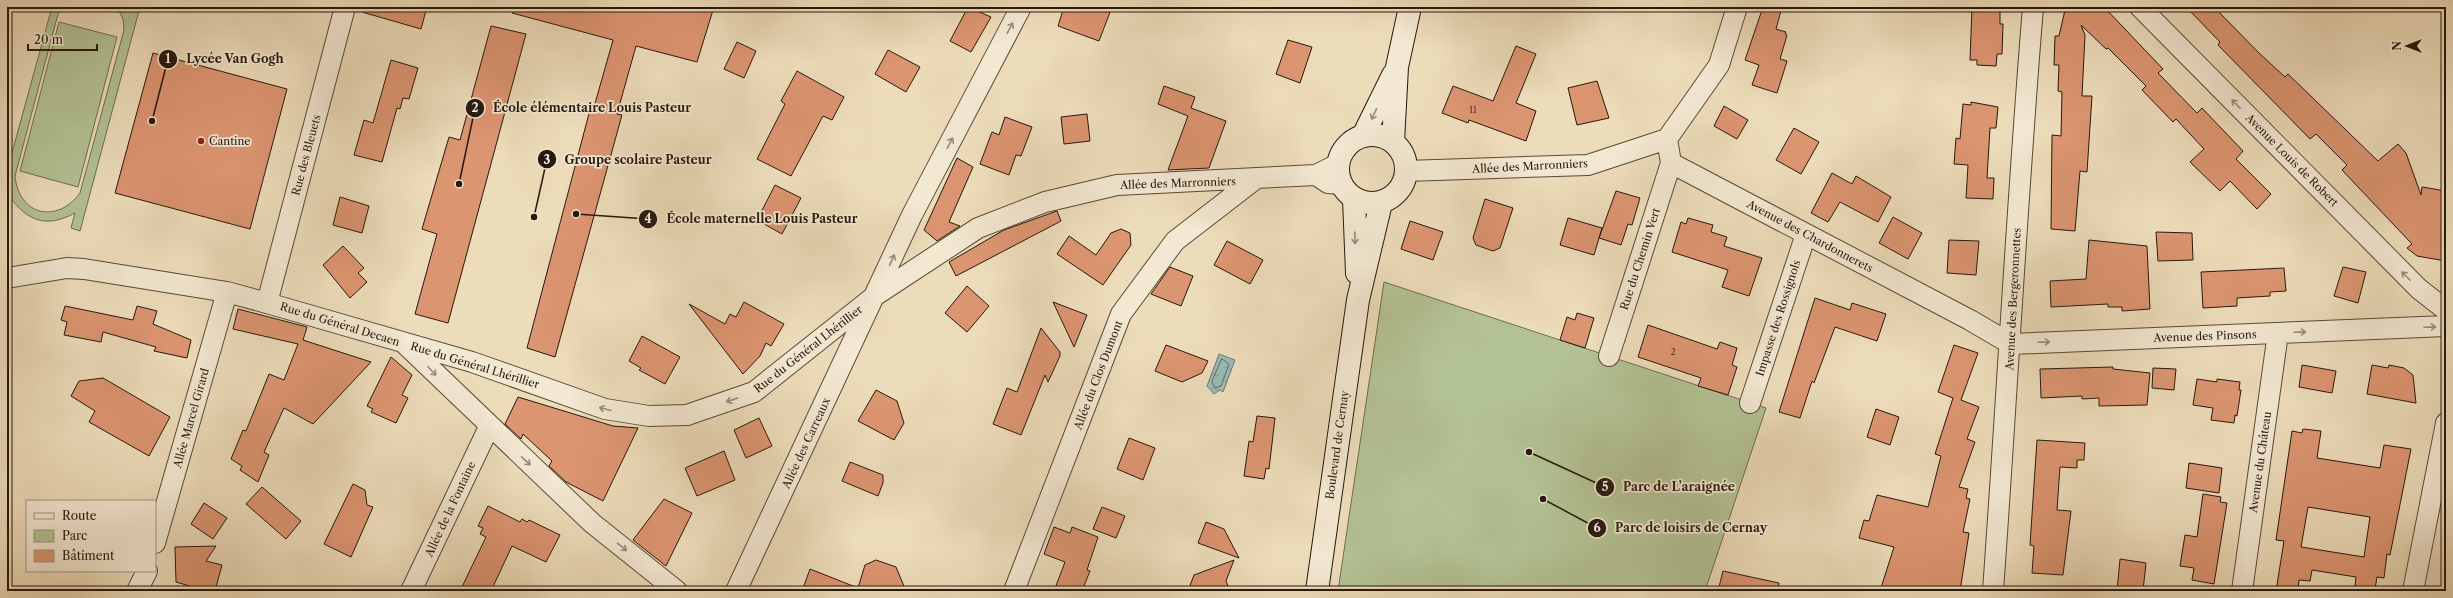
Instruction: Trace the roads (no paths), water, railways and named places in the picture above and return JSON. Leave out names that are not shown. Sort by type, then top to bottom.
[{"type":"street","name":"Rue des Bleuets","points":[[267,303],[345,7]]},
{"type":"street","name":"Rue du Général Lhérillier","points":[[404,344],[472,362],[605,409],[649,416],[687,415],[754,392],[876,295],[912,215],[1021,7]]},
{"type":"street","points":[[1393,142],[1397,67],[1410,7]]},
{"type":"street","points":[[1671,163],[1667,139],[1719,65],[1737,7]]},
{"type":"street","name":"Avenue des Bergeronnettes","points":[[1993,591],[2011,344],[2021,154],[2033,7]]},
{"type":"street","name":"Avenue Louis de Robert","points":[[2140,7],[2419,289],[2446,310]]},
{"type":"street","points":[[1363,136],[1397,67]]},
{"type":"street","points":[[1363,136],[1379,136],[1393,142],[1403,155],[1406,171],[1398,191],[1381,203],[1362,202],[1344,182],[1346,146],[1363,136]]},
{"type":"street","name":"Allée des Marronniers","points":[[1406,171],[1588,165],[1667,139]]},
{"type":"street","name":"Avenue des Chardonnerets","points":[[1671,163],[1970,320],[2011,344]]},
{"type":"street","name":"Rue du Chemin Vert","points":[[1609,356],[1671,163]]},
{"type":"street","name":"Allée des Marronniers","points":[[876,295],[978,228],[1046,202],[1117,184],[1254,180],[1316,175],[1344,182]]},
{"type":"street","name":"Allée du Clos Dumont","points":[[1014,591],[1122,314],[1175,241],[1254,180]]},
{"type":"street","name":"Boulevard de Cernay","points":[[1344,182],[1358,300]]},
{"type":"street","name":"Boulevard de Cernay","points":[[1317,591],[1358,300],[1381,203]]},
{"type":"street","name":"Impasse des Rossignols","points":[[1750,403],[1806,234]]},
{"type":"street","name":"Rue du Général Decaen","points":[[7,278],[67,268],[84,269],[227,292],[404,344],[489,427],[592,523],[677,591]]},
{"type":"street","name":"Allée Marcel Girard","points":[[156,540],[227,292]]},
{"type":"street","name":"Allée des Carreaux","points":[[736,591],[876,295]]},
{"type":"street","name":"Avenue des Pinsons","points":[[2011,344],[2446,326]]},
{"type":"street","name":"Avenue du Château","points":[[2242,591],[2278,333]]},
{"type":"street","points":[[2412,591],[2446,423]]},
{"type":"street","name":"Allée de la Fontaine","points":[[411,591],[489,427]]},
{"type":"street","points":[[137,591],[146,572]]},
{"type":"water","points":[[1219,354],[1235,360],[1223,392],[1220,390],[1214,394],[1207,386]]},
{"type":"place","name":"Lycée Van Gogh","points":[[152,121]]},
{"type":"place","name":"Cantine","points":[[201,141]]},
{"type":"place","name":"École élémentaire Louis Pasteur","points":[[459,184]]},
{"type":"place","name":"École maternelle Louis Pasteur","points":[[576,214]]},
{"type":"place","name":"Groupe scolaire Pasteur","points":[[534,217]]},
{"type":"place","name":"Parc de L’araignée","points":[[1529,452]]},
{"type":"place","name":"Parc de loisirs de Cernay","points":[[1543,499]]}]
